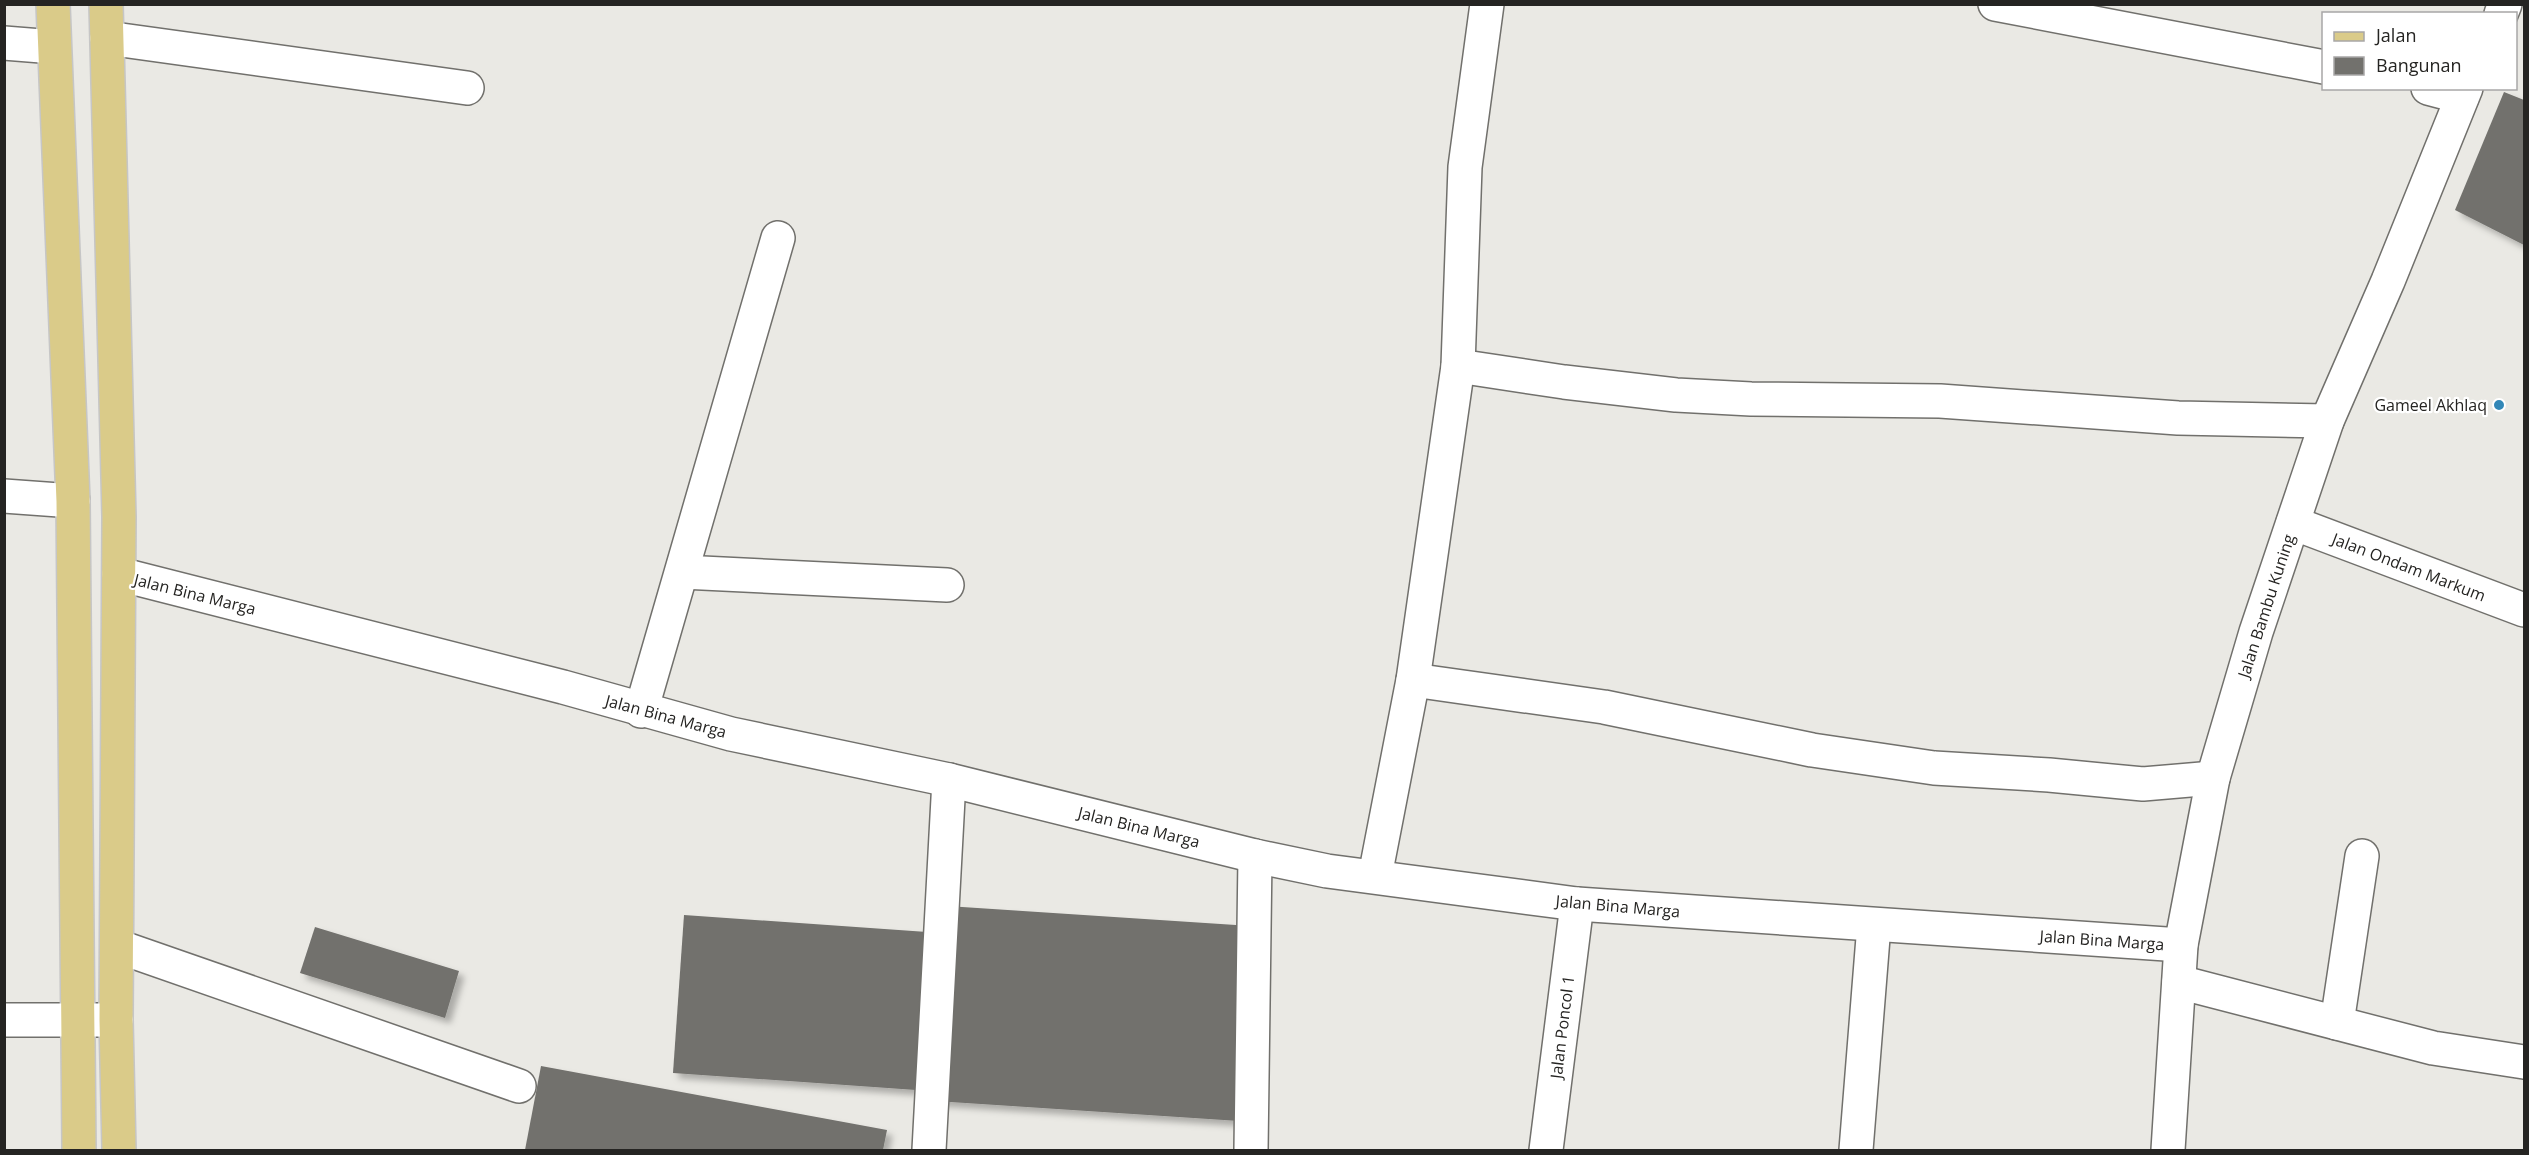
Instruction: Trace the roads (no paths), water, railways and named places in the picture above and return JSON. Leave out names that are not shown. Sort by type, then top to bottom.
[{"type":"main road","points":[[52,4],[73,501],[79,1150]]},
{"type":"main road","points":[[106,4],[119,574],[116,1020],[119,1150]]},
{"type":"main road","points":[[74,574],[119,574]]},
{"type":"street","points":[[1375,876],[1413,680],[1458,366],[1465,167],[1487,4]]},
{"type":"street","points":[[1995,4],[2322,67]]},
{"type":"street","points":[[107,38],[466,88]]},
{"type":"street","points":[[4,43],[54,47]]},
{"type":"street","points":[[2442,90],[2464,93]]},
{"type":"street","name":"Jalan Bambu Kuning","points":[[2168,1150],[2181,945],[2212,778],[2256,632],[2327,421],[2388,281],[2464,93]]},
{"type":"street","points":[[641,711],[778,238]]},
{"type":"street","points":[[1458,366],[1564,382],[1676,395],[1751,399],[1940,401],[2178,418],[2327,421]]},
{"type":"street","points":[[4,496],[73,501]]},
{"type":"street","name":"Jalan Ondam Markum","points":[[2293,523],[2524,610]]},
{"type":"street","points":[[682,572],[947,585]]},
{"type":"street","name":"Jalan Bina Marga","points":[[119,574],[552,684],[641,711],[731,734],[949,780],[1255,856],[1327,870],[1577,904],[2181,945]]},
{"type":"street","points":[[1413,680],[1604,707],[1812,750],[1934,768],[2143,784],[2212,778]]},
{"type":"street","points":[[929,1150],[949,780]]},
{"type":"street","points":[[1251,1150],[1255,856]]},
{"type":"street","points":[[2337,1023],[2362,856]]},
{"type":"street","name":"Jalan Poncol 1","points":[[1546,1150],[1577,904]]},
{"type":"street","points":[[1856,1150],[1874,925]]},
{"type":"street","points":[[117,946],[519,1086]]},
{"type":"street","points":[[2179,982],[2433,1048],[2524,1062]]},
{"type":"street","points":[[4,1020],[116,1020]]},
{"type":"place","name":"Gameel Akhlaq","points":[[2499,405]]}]
